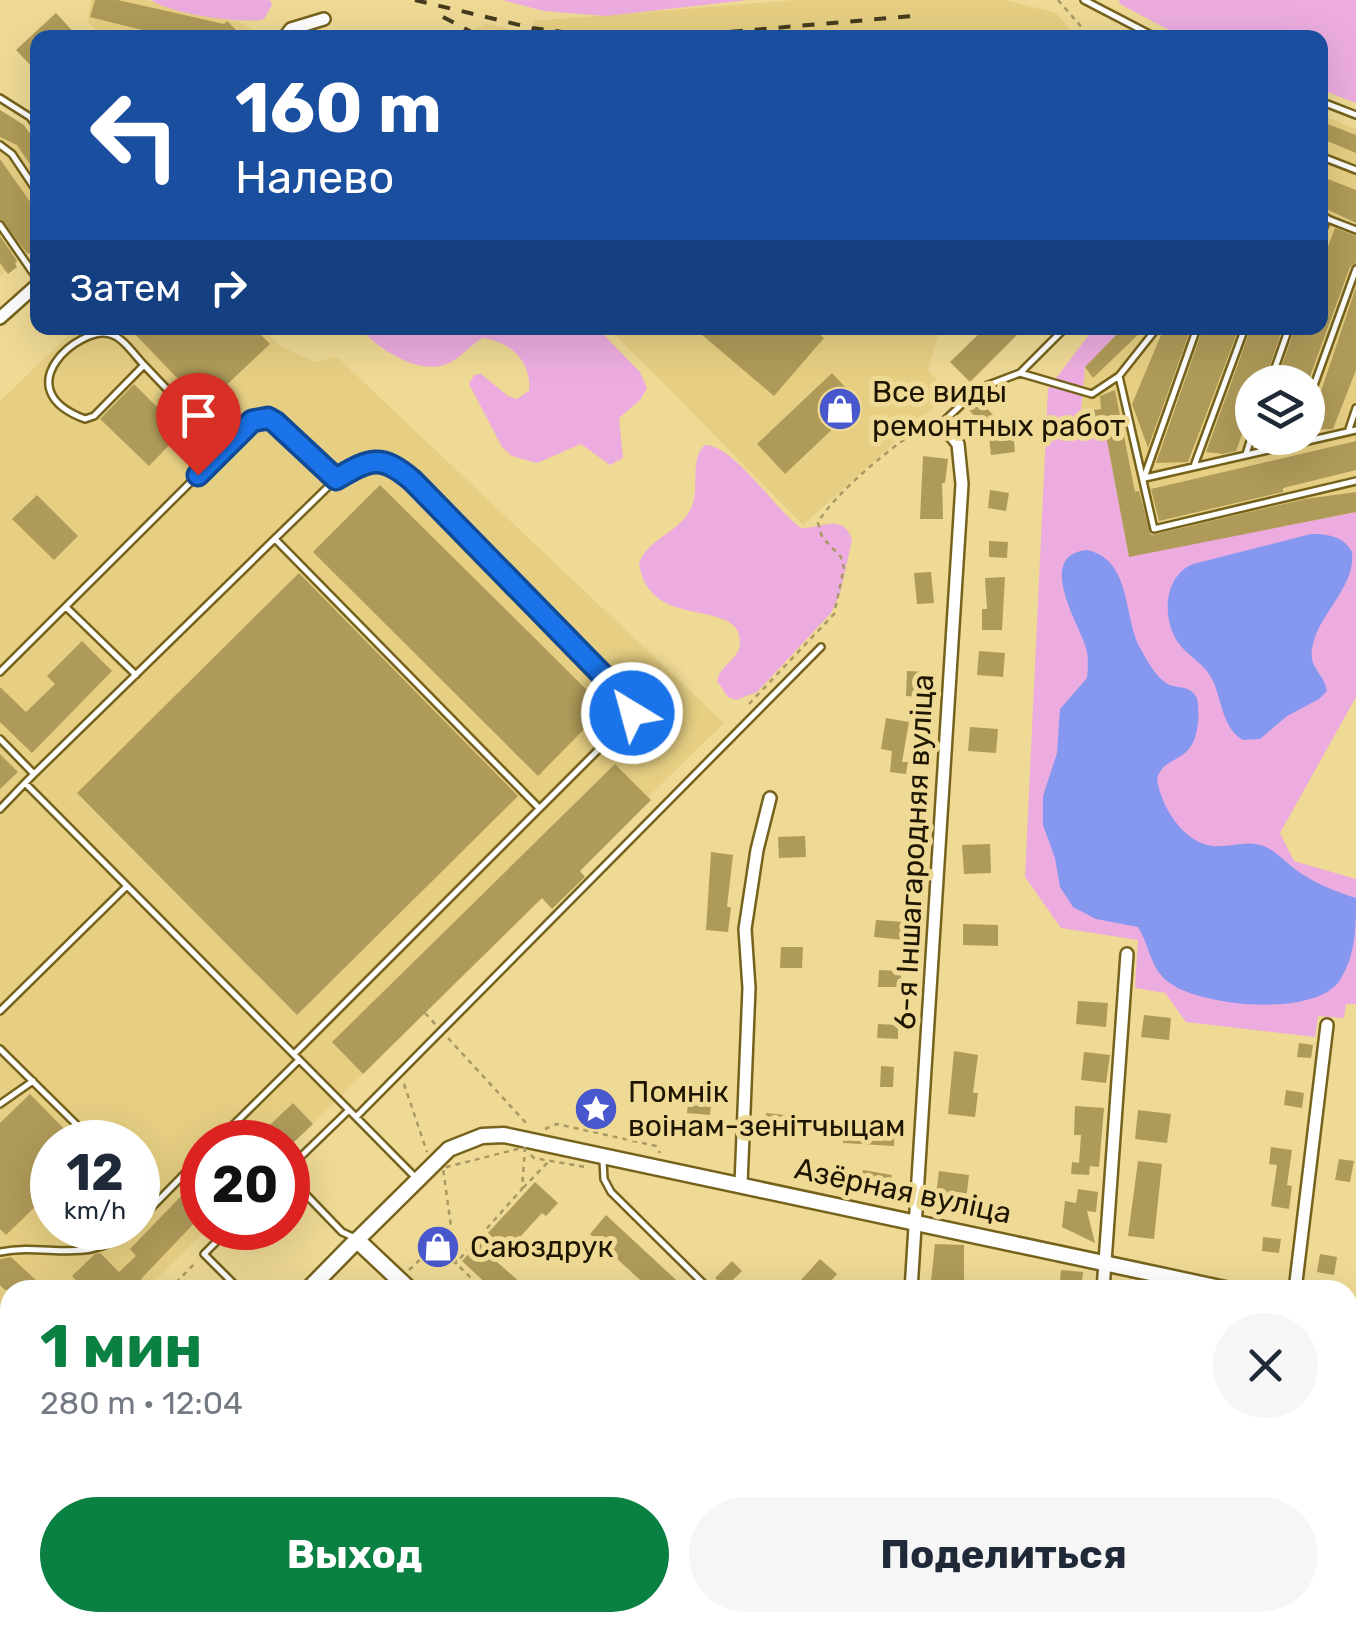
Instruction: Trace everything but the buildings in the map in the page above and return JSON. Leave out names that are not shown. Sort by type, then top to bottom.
[{"type":"main road","points":[[318,1280],[357,1240],[399,1280]]},
{"type":"street","points":[[291,30],[324,19]]},
{"type":"street","points":[[0,318],[30,290]]},
{"type":"street","name":"6-я Іншагародняя вуліца","points":[[912,1280],[962,484],[958,444],[942,424]]},
{"type":"street","points":[[740,1184],[749,988],[745,929],[757,850],[770,798]]},
{"type":"street","points":[[1104,1280],[1127,954]]},
{"type":"street","points":[[1296,1280],[1326,1025]]},
{"type":"street","name":"Азёрная вуліца","points":[[418,1180],[449,1149],[482,1136],[504,1135],[1184,1280]]},
{"type":"street","points":[[357,1240],[418,1180]]},
{"type":"lane","points":[[1084,0],[1098,3],[1143,30]]},
{"type":"lane","points":[[0,98],[30,117]]},
{"type":"lane","points":[[1328,104],[1356,115]]},
{"type":"lane","points":[[0,145],[12,154],[30,181]]},
{"type":"lane","points":[[1328,159],[1356,170]]},
{"type":"lane","points":[[1328,219],[1356,230]]},
{"type":"lane","points":[[0,225],[30,270]]},
{"type":"lane","points":[[1321,365],[1356,269]]},
{"type":"lane","points":[[94,335],[62,356],[47,376],[48,388],[62,406],[85,419],[94,416],[144,365]]},
{"type":"lane","points":[[109,335],[115,336],[224,449]]},
{"type":"lane","points":[[942,424],[978,389],[1020,372],[1058,335]]},
{"type":"lane","points":[[1020,372],[1092,394],[1119,376],[1151,335]]},
{"type":"lane","points":[[1144,478],[1195,335]]},
{"type":"lane","points":[[1194,466],[1242,335]]},
{"type":"lane","points":[[1276,365],[1287,335]]},
{"type":"lane","points":[[1119,376],[1154,529],[1356,480]]},
{"type":"lane","points":[[1325,435],[1352,430],[1356,408]]},
{"type":"lane","points":[[0,672],[252,421],[268,418],[336,479]]},
{"type":"lane","points":[[1144,478],[1242,455]]},
{"type":"lane","points":[[0,809],[336,479],[364,463],[378,461],[399,469],[631,705],[629,720],[237,1120]]},
{"type":"lane","points":[[275,539],[540,808]]},
{"type":"lane","points":[[66,606],[136,675]]},
{"type":"lane","points":[[356,1117],[821,648]]},
{"type":"lane","points":[[0,740],[34,774]]},
{"type":"lane","points":[[25,784],[418,1180]]},
{"type":"lane","points":[[0,1011],[127,886]]},
{"type":"lane","points":[[0,1049],[72,1120]]},
{"type":"lane","points":[[0,1104],[33,1082]]},
{"type":"lane","points":[[310,1150],[349,1110]]},
{"type":"lane","points":[[604,1156],[604,1178],[611,1192],[700,1280]]},
{"type":"lane","points":[[160,1199],[180,1178]]},
{"type":"lane","points":[[310,1197],[342,1232],[357,1240]]},
{"type":"lane","points":[[0,1252],[90,1250]]},
{"type":"lane","points":[[208,1250],[204,1254],[230,1280]]},
{"type":"path","points":[[1058,0],[1084,30]]},
{"type":"path","points":[[834,614],[844,568],[841,557],[822,536],[818,524],[825,510],[928,422],[942,424]]},
{"type":"path","points":[[425,1013],[529,1126],[528,1130]]},
{"type":"path","points":[[401,1072],[428,1153]]},
{"type":"path","points":[[456,1263],[442,1168],[525,1147],[522,1189]]},
{"type":"path","points":[[456,1263],[549,1161]]},
{"type":"path","points":[[178,1280],[204,1254]]},
{"type":"path","points":[[407,1272],[426,1254],[456,1263],[473,1280]]},
{"type":"shaded area","points":[[91,0],[145,0],[242,23],[253,30],[95,30],[88,22]]},
{"type":"shaded area","points":[[151,0],[270,0],[272,5],[264,19],[240,20],[189,13]]},
{"type":"shaded area","points":[[502,0],[748,0],[606,16],[544,11]]},
{"type":"shaded area","points":[[796,0],[1005,0],[1056,13],[1071,30],[533,30],[534,21]]},
{"type":"shaded area","points":[[1119,0],[1356,0],[1356,103],[1328,92],[1328,30],[1169,30]]},
{"type":"shaded area","points":[[487,24],[514,30],[472,30]]},
{"type":"shaded area","points":[[0,110],[24,125],[30,134],[30,252],[0,276]]},
{"type":"shaded area","points":[[1328,117],[1356,129],[1356,512],[1129,557],[1105,431],[1085,433],[1081,412],[1085,367],[1116,335],[1328,335]]},
{"type":"shaded area","points":[[69,335],[269,335],[280,346],[315,362],[337,357],[724,723],[648,797],[615,764],[333,1042],[363,1074],[313,1124],[292,1104],[275,1120],[180,1120],[180,1250],[186,1250],[155,1280],[0,1280],[0,401]]},
{"type":"shaded area","points":[[367,335],[604,335],[640,372],[647,388],[640,400],[619,418],[623,458],[610,465],[581,444],[537,463],[512,456],[502,447],[469,384],[474,375],[481,374],[508,396],[517,399],[529,391],[527,371],[511,349],[483,338],[450,363],[433,367],[410,363]]},
{"type":"shaded area","points":[[616,335],[941,335],[928,370],[949,393],[803,525]]},
{"type":"shaded area","points":[[1089,335],[1116,335],[1085,367],[1081,412],[1086,432],[1105,430],[1129,556],[1356,512],[1356,697],[1280,833],[1294,861],[1356,879],[1356,1004],[1346,1004],[1344,1018],[1318,1016],[1315,1037],[1186,1022],[1165,993],[1135,988],[1138,940],[1061,928],[1025,877],[1048,389]]},
{"type":"shaded area","points":[[705,445],[729,456],[801,528],[837,524],[848,531],[852,540],[840,594],[831,613],[757,692],[736,700],[728,697],[717,681],[739,648],[736,628],[725,620],[675,607],[659,598],[646,585],[639,563],[650,547],[687,515],[694,498],[697,458]]},
{"type":"water","points":[[1311,534],[1340,539],[1352,552],[1348,577],[1315,636],[1312,649],[1313,661],[1327,691],[1260,739],[1243,740],[1227,721],[1209,673],[1174,635],[1168,612],[1171,589],[1183,570],[1193,564]]},
{"type":"water","points":[[1087,550],[1102,556],[1119,577],[1135,635],[1153,669],[1165,682],[1188,689],[1197,698],[1194,741],[1157,778],[1175,821],[1202,843],[1268,848],[1312,880],[1356,898],[1352,951],[1340,980],[1327,992],[1307,1000],[1256,1004],[1229,1002],[1182,990],[1157,969],[1138,927],[1096,919],[1073,907],[1060,887],[1043,825],[1043,796],[1057,753],[1060,709],[1087,678],[1086,649],[1062,576],[1064,564],[1072,555]]},
{"type":"railway","points":[[415,0],[547,30]]},
{"type":"railway","points":[[751,30],[913,16]]},
{"type":"railway","points":[[443,17],[468,30]]},
{"type":"place","name":"Все виды ремонтных работ","points":[[840,409]]},
{"type":"place","name":"Помнік воінам-зенітчыцам","points":[[596,1109]]},
{"type":"place","name":"Саюздрук","points":[[438,1247]]},
{"type":"route","points":[[198,475],[252,421],[260,418],[275,422],[336,479],[364,463],[390,464],[413,481],[627,700],[632,713]]}]
